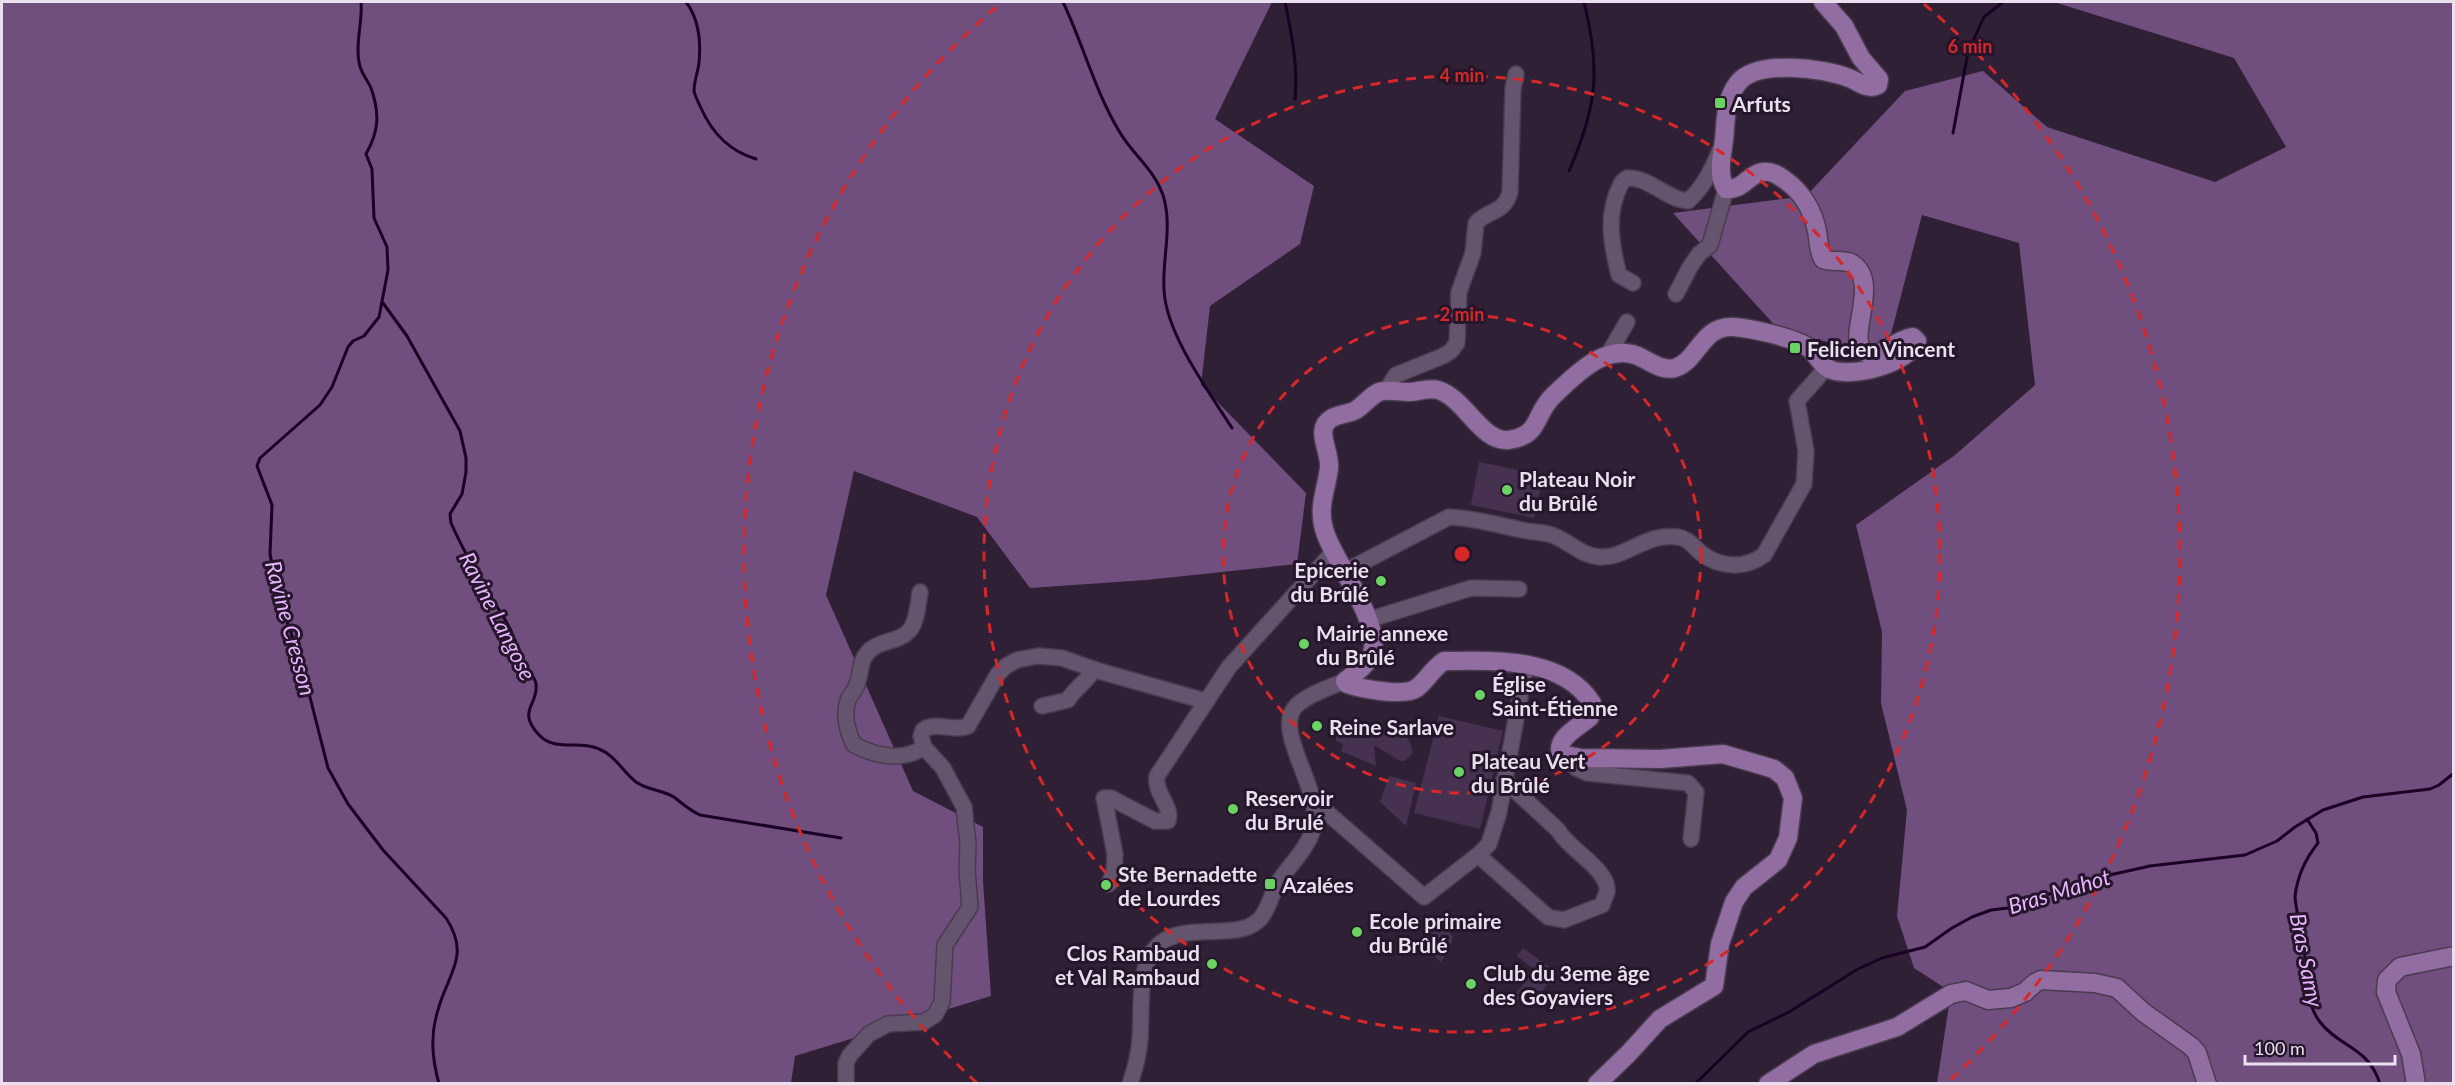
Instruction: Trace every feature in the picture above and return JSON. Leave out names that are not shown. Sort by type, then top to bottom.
[{"type":"main road","points":[[1597,1083],[1660,1019],[1714,986],[1720,944],[1734,902],[1744,887],[1778,860],[1788,838],[1793,798],[1785,778],[1774,769],[1730,755],[1660,759],[1570,757],[1561,754],[1561,741],[1590,717],[1592,703],[1574,681],[1526,664],[1444,662],[1417,688],[1401,692],[1359,688],[1347,684],[1345,681],[1359,671],[1372,654],[1374,634],[1346,571],[1326,535],[1320,506],[1329,467],[1329,456],[1323,438],[1325,424],[1333,418],[1356,410],[1378,393],[1412,392],[1431,388],[1443,392],[1467,409],[1491,436],[1497,439],[1511,439],[1534,429],[1541,409],[1550,398],[1599,358],[1609,353],[1637,355],[1668,369],[1682,364],[1708,336],[1724,328],[1742,328],[1797,342],[1806,346],[1826,368],[1832,370],[1863,371],[1885,366],[1906,355],[1914,348],[1917,341],[1914,338],[1906,338],[1875,355],[1864,351],[1860,346],[1864,294],[1860,276],[1856,268],[1848,262],[1823,259],[1813,216],[1807,203],[1790,184],[1774,173],[1767,172],[1759,173],[1735,190],[1726,189],[1722,182],[1720,167],[1729,98],[1738,82],[1749,74],[1761,69],[1822,71],[1849,78],[1869,87],[1878,85],[1878,79],[1861,58],[1844,26],[1823,2]]},
{"type":"main road","points":[[2416,1083],[2411,1054],[2386,992],[2387,980],[2400,967],[2454,956]]},
{"type":"main road","points":[[1768,1083],[1814,1054],[1897,1027],[1950,994],[1966,991],[1988,1000],[2011,998],[2025,992],[2035,983],[2050,980],[2095,983],[2117,988],[2143,1012],[2192,1047],[2197,1053],[2207,1083]]},
{"type":"street","points":[[1386,391],[1396,375],[1443,356],[1457,343],[1459,292],[1473,253],[1476,223],[1484,216],[1502,208],[1507,203],[1510,192],[1513,89],[1516,74]]},
{"type":"street","points":[[1633,283],[1619,275],[1611,244],[1610,224],[1622,182],[1627,178],[1643,180],[1674,199],[1688,201],[1694,196],[1715,163],[1724,138]]},
{"type":"street","points":[[1676,294],[1699,254],[1710,245],[1726,189]]},
{"type":"street","points":[[1609,353],[1627,322]]},
{"type":"street","points":[[1346,571],[1449,518],[1468,519],[1548,534],[1573,548],[1601,557],[1618,554],[1647,540],[1670,537],[1686,539],[1701,553],[1716,561],[1735,566],[1754,562],[1764,555],[1802,490],[1806,451],[1797,401],[1826,368]]},
{"type":"street","points":[[1109,884],[1114,872],[1115,854],[1104,798],[1111,798],[1155,821],[1168,821],[1170,815],[1157,788],[1157,776],[1205,701],[1246,647],[1334,551]]},
{"type":"street","points":[[1368,620],[1471,588],[1519,589]]},
{"type":"street","points":[[920,592],[909,632],[878,645],[863,658],[857,685],[849,699],[845,717],[854,745],[867,752],[908,756],[924,747]]},
{"type":"street","points":[[846,1083],[846,1063],[869,1034],[888,1024],[924,1022],[935,1015],[942,1002],[945,945],[970,907],[964,807],[943,768],[924,747],[921,736],[927,727],[959,728],[971,723],[998,674],[1006,666],[1017,660],[1038,656],[1053,656],[1205,701]]},
{"type":"street","points":[[1314,801],[1424,897],[1478,855],[1489,844],[1493,835],[1526,664]]},
{"type":"street","points":[[1042,706],[1068,700],[1073,691],[1088,679],[1094,669]]},
{"type":"street","points":[[1130,1083],[1140,1042],[1144,972],[1152,953],[1169,939],[1186,933],[1249,927],[1261,918],[1277,883],[1306,846],[1314,829],[1314,801],[1289,732],[1289,722],[1296,706],[1345,681]]},
{"type":"street","points":[[1570,757],[1576,768],[1587,773],[1688,783],[1696,792],[1691,839]]},
{"type":"street","points":[[1478,855],[1548,917],[1564,920],[1602,905],[1607,890],[1602,874],[1563,840],[1558,830],[1504,780]]},
{"type":"shaded area","points":[[2,2],[1272,2],[1215,119],[1314,186],[1300,244],[1210,306],[1201,385],[1306,493],[1297,564],[1146,580],[1030,588],[977,517],[854,471],[826,595],[913,791],[983,827],[983,881],[991,996],[795,1056],[791,1083],[2,1084]]},
{"type":"shaded area","points":[[2057,2],[2453,2],[2453,1083],[1937,1083],[1951,992],[1914,968],[1897,916],[1907,810],[1881,703],[1882,632],[1856,525],[1955,455],[2035,385],[2019,243],[1922,215],[1885,357],[1778,329],[1673,213],[1806,196],[1905,91],[1983,71],[2047,127],[2215,182],[2286,147],[2234,58]]},
{"type":"shaded area","name":"Plateau Noir du Brûlé","points":[[1479,462],[1543,475],[1534,518],[1471,505]]},
{"type":"shaded area","name":"Plateau Vert du Brûlé","points":[[1439,716],[1503,731],[1480,829],[1414,813]]},
{"type":"shaded area","points":[[1391,731],[1404,735],[1411,744],[1413,753],[1405,761],[1400,761],[1374,745],[1376,766],[1341,751],[1343,744],[1336,741],[1336,736],[1373,736]]},
{"type":"shaded area","points":[[1389,776],[1416,783],[1406,826],[1380,802]]},
{"type":"shaded area","points":[[1438,918],[1453,937],[1449,950],[1441,962],[1418,942]]},
{"type":"shaded area","points":[[1523,948],[1556,972],[1530,1009],[1513,997],[1535,970],[1517,956]]},
{"type":"waterway","name":"Ravine Cresson","points":[[361,2],[359,62],[371,88],[377,114],[374,138],[366,154],[372,169],[374,218],[387,247],[388,270],[379,317],[364,336],[353,341],[348,347],[332,387],[320,405],[260,458],[257,466],[272,505],[270,554],[279,601],[299,654],[328,768],[348,804],[383,850],[446,918],[457,943],[455,964],[435,1019],[433,1056],[439,1084]]},
{"type":"waterway","points":[[686,2],[694,16],[699,39],[699,63],[694,91],[705,117],[722,140],[746,156],[756,159]]},
{"type":"waterway","points":[[1063,2],[1111,116],[1124,139],[1149,169],[1163,195],[1167,219],[1164,290],[1172,325],[1190,362],[1232,428]]},
{"type":"waterway","points":[[1285,2],[1295,62],[1295,99]]},
{"type":"waterway","points":[[1569,171],[1586,127],[1593,88],[1593,48],[1584,2]]},
{"type":"waterway","points":[[1953,133],[1968,52],[1984,17],[2003,2]]},
{"type":"waterway","name":"Ravine Langose","points":[[383,303],[407,336],[460,431],[466,458],[466,472],[462,494],[450,514],[451,523],[470,562],[509,628],[524,663],[535,681],[536,691],[529,719],[539,735],[552,743],[584,745],[605,752],[636,782],[674,797],[700,815],[841,838]]},
{"type":"waterway","name":"Bras Mahot","points":[[1695,1084],[1748,1032],[1789,1012],[1858,969],[1882,958],[1925,947],[1972,917],[1991,910],[2008,908],[2096,878],[2150,866],[2245,855],[2277,841],[2323,810],[2363,797],[2430,789],[2454,773]]},
{"type":"waterway","name":"Bras Samy","points":[[2307,819],[2316,833],[2318,843],[2303,868],[2295,897],[2308,994],[2320,1022],[2328,1031],[2369,1062],[2380,1084]]},
{"type":"place","name":"Arfuts","points":[[1720,103]]},
{"type":"place","name":"Felicien Vincent","points":[[1795,348]]},
{"type":"place","name":"Plateau Noir du Brûlé","points":[[1507,490]]},
{"type":"place","name":"Epicerie du Brûlé","points":[[1381,581]]},
{"type":"place","name":"Mairie annexe du Brûlé","points":[[1304,644]]},
{"type":"place","name":"Église Saint-Étienne","points":[[1480,695]]},
{"type":"place","name":"Reine Sarlave","points":[[1317,726]]},
{"type":"place","name":"Plateau Vert du Brûlé","points":[[1459,772]]},
{"type":"place","name":"Reservoir du Brulé","points":[[1233,809]]},
{"type":"place","name":"Azalées","points":[[1270,884]]},
{"type":"place","name":"Ste Bernadette de Lourdes","points":[[1106,885]]},
{"type":"place","name":"Ecole primaire du Brûlé","points":[[1357,932]]},
{"type":"place","name":"Clos Rambaud et Val Rambaud","points":[[1212,964]]},
{"type":"place","name":"Club du 3eme âge des Goyaviers","points":[[1471,984]]}]
